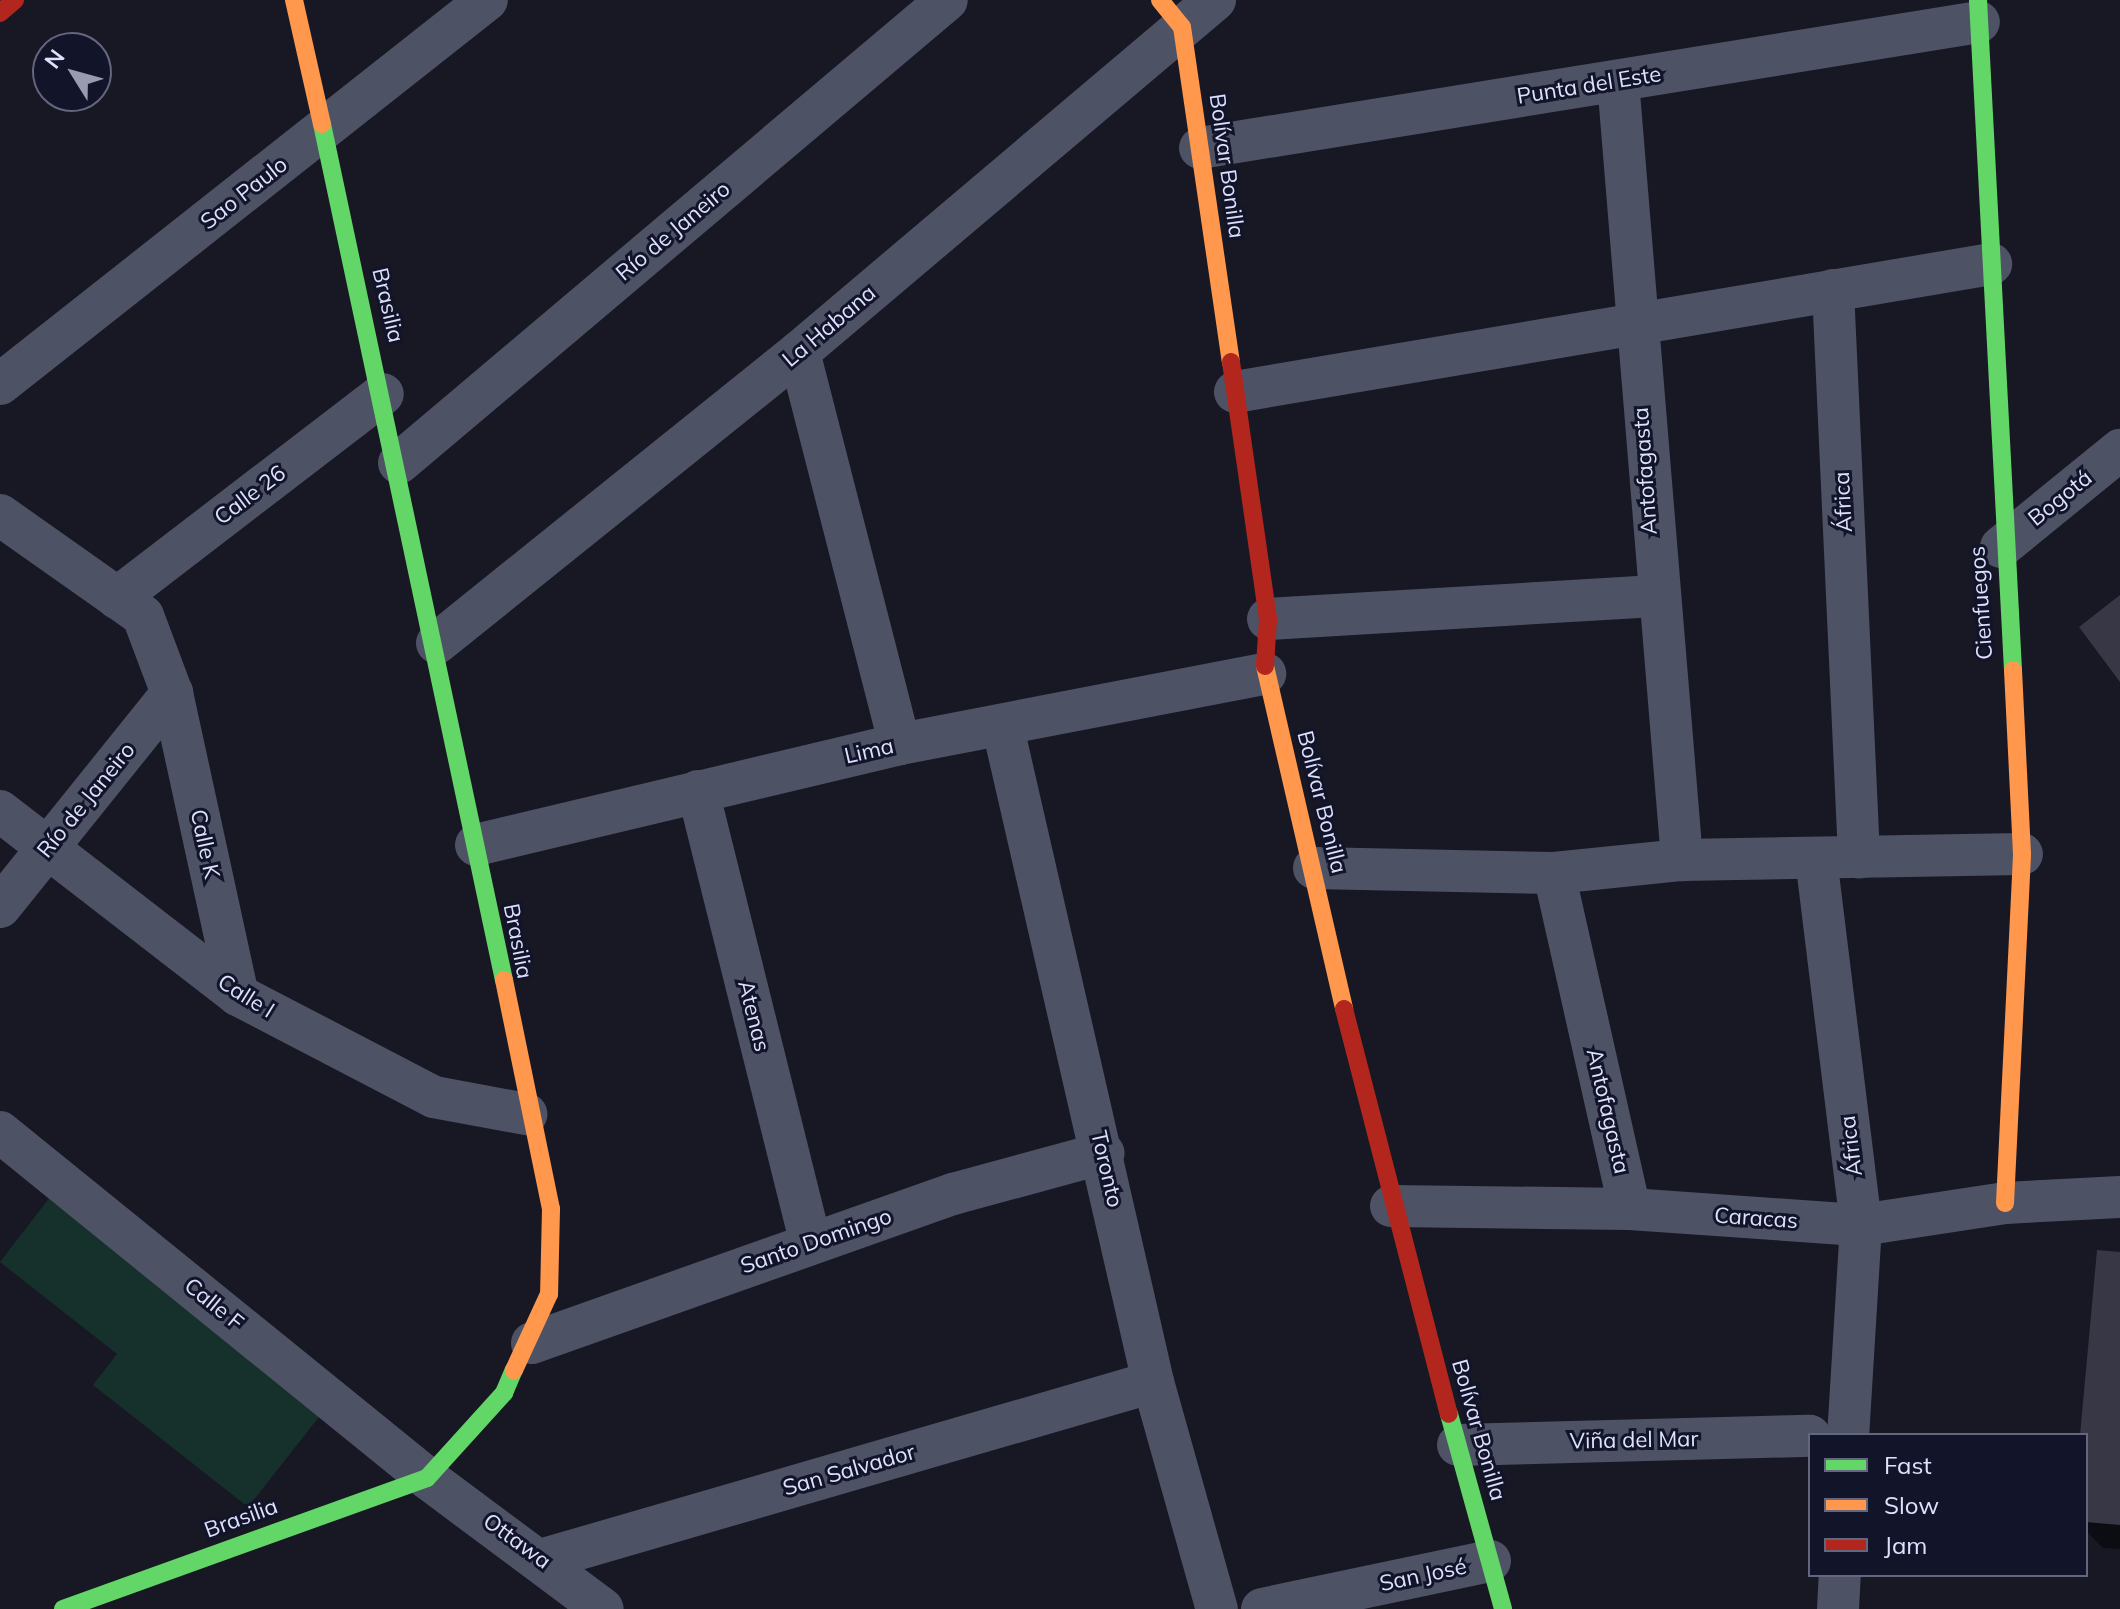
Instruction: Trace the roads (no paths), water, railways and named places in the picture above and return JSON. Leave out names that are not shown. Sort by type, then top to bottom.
[{"type":"street","points":[[0,13],[15,0]]},
{"type":"street","name":"Brasilia","points":[[63,1609],[427,1478],[473,1432],[532,1343],[549,1294],[552,1231],[526,1114],[437,643],[294,0]]},
{"type":"street","name":"Sao Paulo","points":[[0,384],[487,0]]},
{"type":"street","name":"Río de Janeiro","points":[[399,463],[947,0]]},
{"type":"street","name":"La Habana","points":[[437,643],[799,352],[1171,13],[1215,0]]},
{"type":"street","name":"Punta del Este","points":[[1200,148],[1618,81],[1978,11]]},
{"type":"street","name":"Cienfuegos","points":[[1978,11],[2001,547],[2022,854],[2005,1203]]},
{"type":"street","name":"Bolívar Bonilla","points":[[1171,13],[1200,148],[1268,619],[1265,674],[1314,868],[1391,1206],[1503,1609]]},
{"type":"street","name":"Antofagasta","points":[[1618,81],[1655,596],[1682,860]]},
{"type":"street","points":[[1235,392],[1991,264]]},
{"type":"street","name":"África","points":[[1833,290],[1859,857]]},
{"type":"street","points":[[799,352],[900,744]]},
{"type":"street","name":"Calle 26","points":[[117,598],[383,394]]},
{"type":"street","name":"Bogotá","points":[[2001,547],[2120,450]]},
{"type":"street","name":"Calle K","points":[[0,515],[143,616],[172,693],[238,995]]},
{"type":"street","points":[[1268,619],[1655,596]]},
{"type":"street","name":"Lima","points":[[476,845],[900,744],[1003,728],[1265,674]]},
{"type":"street","name":"Río de Janeiro","points":[[0,907],[172,693]]},
{"type":"street","name":"Toronto","points":[[1003,728],[1104,1153],[1153,1382],[1217,1609]]},
{"type":"street","name":"Atenas","points":[[698,791],[810,1241]]},
{"type":"street","name":"Calle I","points":[[0,811],[238,995],[434,1097],[526,1114]]},
{"type":"street","points":[[1314,868],[1554,873],[1682,860],[2022,854]]},
{"type":"street","name":"África","points":[[1816,858],[1861,1225],[1848,1433]]},
{"type":"street","name":"Antofagasta","points":[[1554,873],[1630,1209]]},
{"type":"street","name":"Calle F","points":[[0,1132],[427,1478]]},
{"type":"street","name":"Santo Domingo","points":[[532,1343],[810,1241],[1104,1153]]},
{"type":"street","name":"Caracas","points":[[1391,1206],[1630,1209],[1861,1225],[2005,1203],[2120,1197]]},
{"type":"street","name":"San Salvador","points":[[544,1559],[1153,1382]]},
{"type":"street","name":"Viña del Mar","points":[[1458,1445],[1808,1436]]},
{"type":"street","name":"Ottawa","points":[[427,1478],[544,1559],[603,1609]]},
{"type":"street","name":"San José","points":[[1262,1609],[1490,1561]]},
{"type":"street","points":[[1838,1609],[1840,1577]]}]
